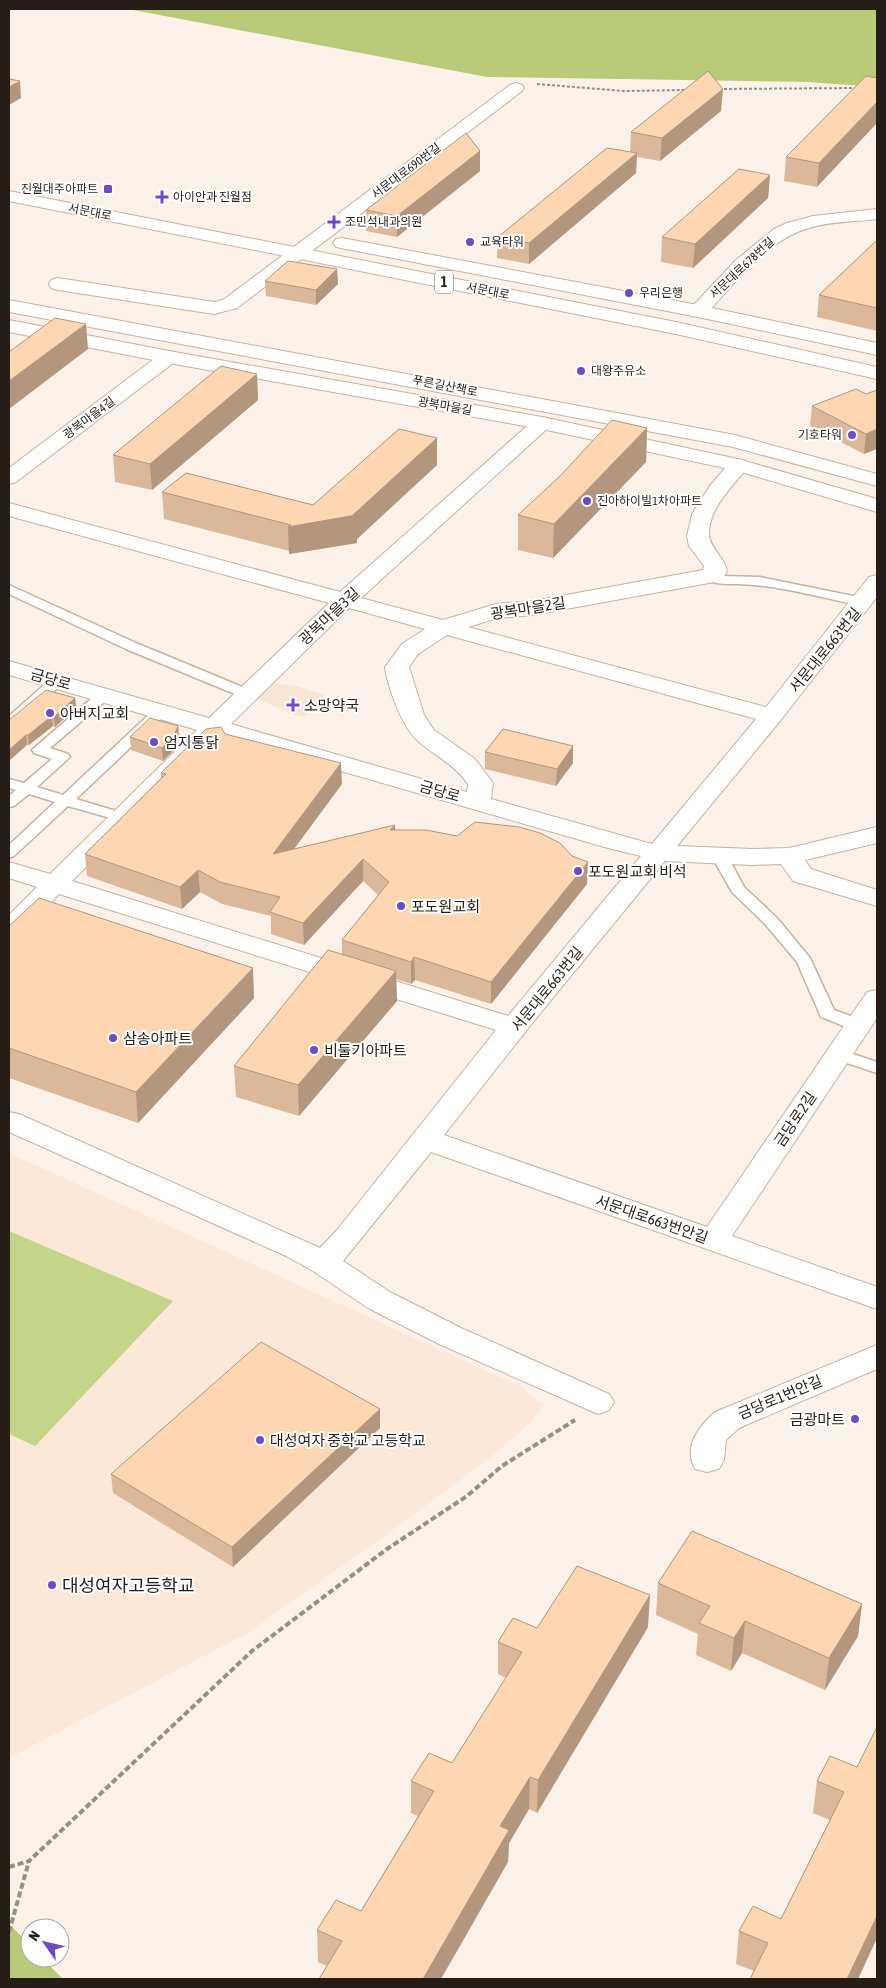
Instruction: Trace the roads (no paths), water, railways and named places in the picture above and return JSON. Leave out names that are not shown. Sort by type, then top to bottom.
[{"type":"street","name":"서문대로690번길","points":[[58,284],[214,308],[230,304],[516,88]]},
{"type":"street","name":"서문대로","points":[[9,196],[686,330],[877,373]]},
{"type":"street","name":"서문대로678번길","points":[[698,311],[760,249],[785,231],[814,222],[877,214]]},
{"type":"street","name":"서문대로","points":[[297,234],[809,333],[877,350]]},
{"type":"street","name":"푸른길산책로","points":[[9,306],[735,441],[877,480]]},
{"type":"street","name":"광복마을길","points":[[9,326],[169,357],[542,423],[738,465],[877,506]]},
{"type":"street","name":"광복마을4길","points":[[9,478],[169,357]]},
{"type":"street","name":"광복마을3길","points":[[9,930],[121,817],[344,600],[542,423]]},
{"type":"street","points":[[709,576],[716,570],[715,564],[700,548],[697,530],[702,514],[710,501],[738,465]]},
{"type":"street","points":[[9,509],[771,716]]},
{"type":"street","name":"광복마을2길","points":[[478,802],[481,783],[466,764],[425,734],[412,715],[398,676],[397,667],[410,649],[443,627],[496,611],[533,608],[709,576]]},
{"type":"street","name":"서문대로663번길","points":[[324,1263],[348,1237],[427,1140],[515,1027],[771,716],[877,582]]},
{"type":"street","name":"금당로","points":[[12,672],[57,681],[617,843],[659,853],[719,856],[789,856],[877,835]]},
{"type":"street","points":[[789,856],[802,875],[877,898]]},
{"type":"street","points":[[9,870],[515,1027]]},
{"type":"street","name":"금당로2길","points":[[713,1241],[877,998]]},
{"type":"street","points":[[9,1121],[274,1239],[324,1263],[379,1300],[450,1336],[598,1402]]},
{"type":"street","name":"서문대로663번안길","points":[[427,1140],[877,1298]]},
{"type":"street","name":"금당로1번안길","points":[[707,1460],[711,1433],[727,1420],[877,1356]]},
{"type":"lane","points":[[709,576],[721,580],[760,581],[863,602]]},
{"type":"lane","points":[[9,589],[131,646],[247,694]]},
{"type":"lane","points":[[9,723],[57,681]]},
{"type":"lane","points":[[9,803],[63,757],[39,750],[104,695]]},
{"type":"lane","points":[[9,853],[161,711]]},
{"type":"lane","points":[[9,783],[121,817]]},
{"type":"lane","points":[[719,856],[737,890],[770,921],[804,961],[828,1013],[858,1025]]},
{"type":"lane","points":[[838,1054],[877,1068]]},
{"type":"place","name":"진월대주아파트","points":[[108,189]]},
{"type":"place","name":"아이안과 진월점","points":[[162,197]]},
{"type":"place","name":"조민석내과의원","points":[[334,222]]},
{"type":"place","name":"교육타워","points":[[470,242]]},
{"type":"place","name":"우리은행","points":[[629,293]]},
{"type":"place","name":"대왕주유소","points":[[581,371]]},
{"type":"place","name":"기호타워","points":[[852,435]]},
{"type":"place","name":"진아하이빌1차아파트","points":[[587,501]]},
{"type":"place","name":"소망약국","points":[[293,705]]},
{"type":"place","name":"아버지교회","points":[[50,713]]},
{"type":"place","name":"엄지통닭","points":[[154,742]]},
{"type":"place","name":"포도원교회 비석","points":[[578,871]]},
{"type":"place","name":"포도원교회","points":[[401,906]]},
{"type":"place","name":"삼송아파트","points":[[113,1038]]},
{"type":"place","name":"비둘기아파트","points":[[314,1050]]},
{"type":"place","name":"금광마트","points":[[855,1419]]},
{"type":"place","name":"대성여자 중학교 고등학교","points":[[260,1440]]},
{"type":"place","name":"대성여자고등학교","points":[[52,1585]]}]
